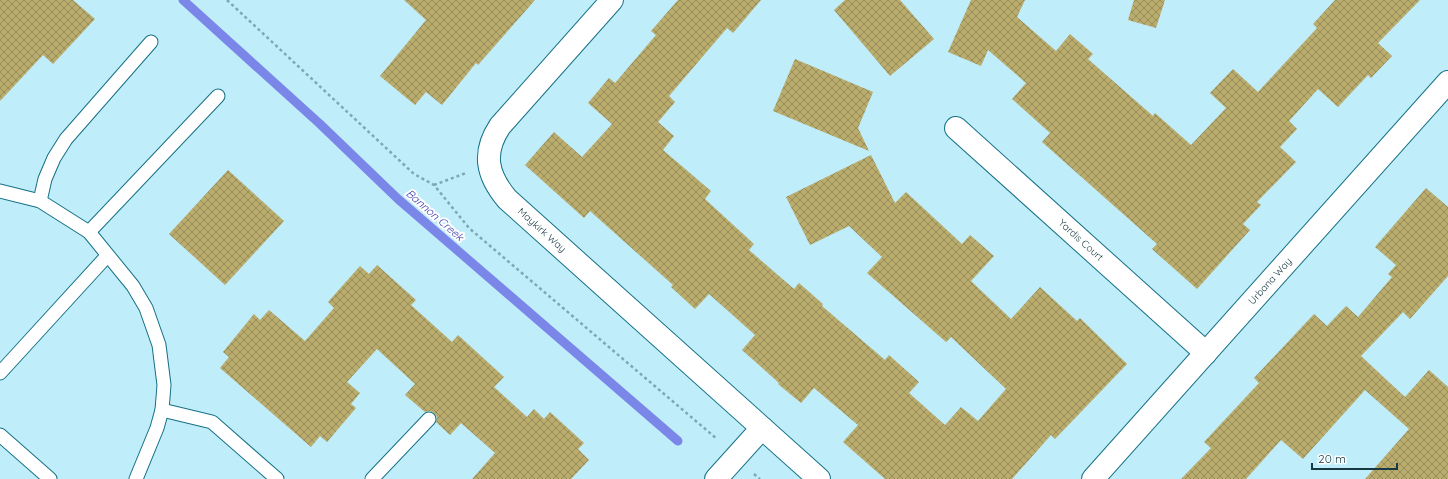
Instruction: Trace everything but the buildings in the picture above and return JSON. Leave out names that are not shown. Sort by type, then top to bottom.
[{"type":"street","name":"Maykirk Way","points":[[612,0],[500,126],[493,136],[490,148],[489,165],[495,184],[507,199],[762,428]]},
{"type":"street","name":"Urbana Way","points":[[1093,479],[1448,82]]},
{"type":"street","name":"Yardis Court","points":[[956,128],[1206,353]]},
{"type":"street","points":[[716,479],[762,428],[819,479]]},
{"type":"lane","points":[[40,201],[54,158],[66,139],[151,42]]},
{"type":"lane","points":[[89,232],[218,96]]},
{"type":"lane","points":[[0,191],[40,201],[89,232],[107,256],[133,286],[146,308],[159,345],[164,385],[162,410],[157,428],[136,479]]},
{"type":"lane","points":[[0,374],[107,256]]},
{"type":"lane","points":[[162,410],[212,422],[277,479]]},
{"type":"lane","points":[[372,479],[429,419]]},
{"type":"lane","points":[[0,435],[50,479]]},
{"type":"path","points":[[227,0],[414,174],[434,184],[469,228],[687,415],[738,455]]},
{"type":"path","points":[[434,184],[489,165]]},
{"type":"waterway","name":"Bannon Creek","points":[[183,0],[320,124],[398,199],[678,441]]}]
